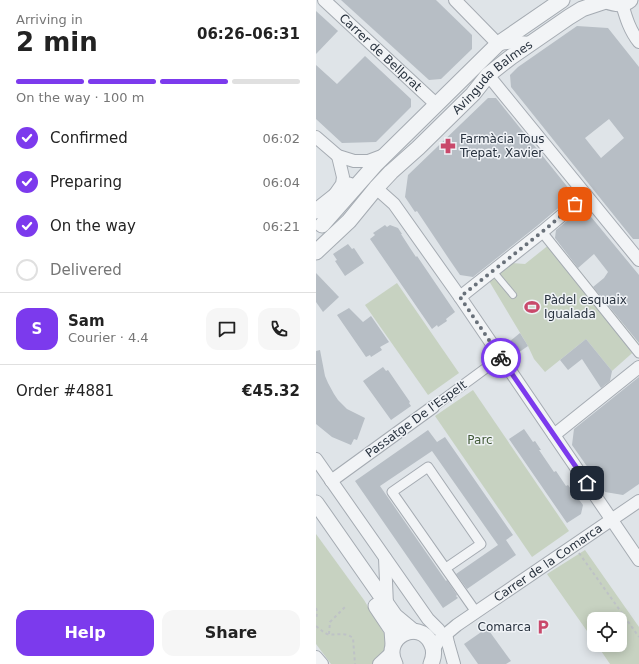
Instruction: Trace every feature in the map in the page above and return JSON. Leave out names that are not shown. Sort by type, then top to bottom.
[{"type":"street","name":"Carrer de Bellprat","points":[[324,0],[437,105]]},
{"type":"street","points":[[455,0],[498,44],[532,42]]},
{"type":"street","name":"Avinguda Balmes","points":[[316,211],[375,165],[498,44],[562,0]]},
{"type":"street","name":"Avinguda Balmes","points":[[319,228],[391,172],[418,148],[467,100],[488,75],[532,42],[582,9],[606,1]]},
{"type":"street","points":[[606,1],[616,4],[626,2],[627,22],[639,42]]},
{"type":"street","points":[[488,75],[639,260]]},
{"type":"street","points":[[316,136],[338,156],[354,161],[368,161],[388,153]]},
{"type":"street","points":[[333,197],[342,184],[343,177],[338,156]]},
{"type":"street","name":"Avinguda Balmes","points":[[319,228],[375,165]]},
{"type":"street","name":"Avinguda Balmes","points":[[316,252],[349,221],[391,172]]},
{"type":"street","points":[[376,188],[394,204],[460,297],[639,560]]},
{"type":"street","points":[[460,297],[586,195]]},
{"type":"street","points":[[542,232],[639,353]]},
{"type":"street","name":"Passatge De l'Espelt","points":[[331,481],[501,357]]},
{"type":"street","points":[[554,435],[639,368]]},
{"type":"street","points":[[318,463],[428,619],[443,632],[454,664]]},
{"type":"street","points":[[446,568],[481,544],[428,467],[392,492],[476,612]]},
{"type":"street","name":"Carrer de la Comarca","points":[[418,633],[443,632],[457,625],[639,501]]},
{"type":"street","points":[[316,503],[395,616],[418,633]]},
{"type":"street","points":[[316,515],[392,630],[393,654]]},
{"type":"street","points":[[385,558],[387,605]]},
{"type":"street","points":[[379,664],[393,654],[395,641],[401,635],[409,632],[426,636],[430,640],[433,659]]},
{"type":"street","points":[[433,659],[443,632]]},
{"type":"street","points":[[316,657],[322,664]]},
{"type":"lane","points":[[493,271],[512,295]]},
{"type":"path","points":[[574,546],[639,636]]},
{"type":"path","points":[[329,634],[330,622],[345,607]]},
{"type":"path","points":[[316,608],[316,620]]},
{"type":"path","points":[[316,626],[322,632],[329,634],[349,634],[353,638],[355,664]]},
{"type":"green space","points":[[555,240],[639,344],[639,347],[612,371],[586,339],[545,372],[534,359],[528,346],[489,281],[512,263],[525,264]]},
{"type":"green space","points":[[397,283],[459,373],[428,395],[365,305]]},
{"type":"green space","name":"Parc","points":[[473,390],[569,531],[532,557],[435,416]]},
{"type":"green space","points":[[316,534],[364,600],[385,635],[385,650],[377,661],[372,664],[331,664],[316,644]]},
{"type":"green space","points":[[585,550],[639,627],[639,664],[610,664],[602,652],[627,652],[627,612],[587,612],[587,631],[547,574]]},
{"type":"building","points":[[341,0],[436,0],[472,35],[472,49],[441,79],[429,80]]},
{"type":"building","points":[[316,11],[338,31],[316,54]]},
{"type":"building","points":[[577,26],[608,28],[639,67],[639,239],[633,239],[511,87],[510,75],[518,67]],"holes":[[[609,119],[624,138],[601,158],[585,138]]]},
{"type":"building","points":[[365,56],[411,99],[411,107],[376,142],[342,143],[316,119],[316,65],[337,84]]},
{"type":"building","points":[[488,98],[496,98],[570,190],[569,199],[473,277],[460,275],[417,211],[415,212],[405,197],[408,175]]},
{"type":"building","points":[[579,211],[587,212],[639,275],[639,343],[593,287],[604,278],[608,272],[594,254],[578,268],[555,238],[556,230]]},
{"type":"building","points":[[385,225],[387,227],[390,225],[398,228],[416,257],[417,256],[455,312],[446,319],[447,321],[438,327],[437,325],[432,329],[370,239],[375,235],[373,233]]},
{"type":"building","points":[[348,244],[352,249],[354,248],[364,263],[345,276],[335,261],[337,260],[333,254]]},
{"type":"building","points":[[316,273],[339,297],[323,312],[316,302]]},
{"type":"building","points":[[349,308],[363,322],[371,316],[389,342],[380,347],[382,350],[371,357],[370,355],[366,357],[337,315]]},
{"type":"building","points":[[520,333],[528,346],[512,357],[504,346]]},
{"type":"building","points":[[586,339],[612,371],[610,381],[601,388],[582,359],[568,370],[560,360]]},
{"type":"building","points":[[320,350],[325,376],[334,394],[347,409],[365,418],[357,440],[354,439],[351,445],[332,437],[316,424],[316,351]]},
{"type":"building","points":[[383,367],[386,371],[388,370],[410,402],[409,403],[411,406],[391,420],[363,381]]},
{"type":"building","points":[[639,377],[639,484],[623,495],[605,492],[572,445],[574,429]]},
{"type":"building","points":[[524,429],[533,442],[535,441],[541,450],[539,450],[554,472],[556,471],[566,486],[568,485],[583,505],[581,514],[567,523],[509,439]]},
{"type":"building","points":[[428,430],[437,442],[445,437],[513,535],[506,540],[516,555],[467,589],[456,574],[498,545],[432,451],[380,486],[457,595],[456,596],[458,598],[443,608],[355,481]]},
{"type":"building","points":[[487,628],[511,661],[506,664],[478,664],[464,644]]},
{"type":"way so far","points":[[501,358],[460,297],[575,204]]},
{"type":"place","name":"Farmàcia Tous Trepat, Xavier","points":[[448,146]]},
{"type":"place","name":"Pàdel esquaix Igualada","points":[[532,307]]},
{"type":"place","name":"Comarca","points":[[543,627]]},
{"type":"route","points":[[501,358],[587,483]]}]
